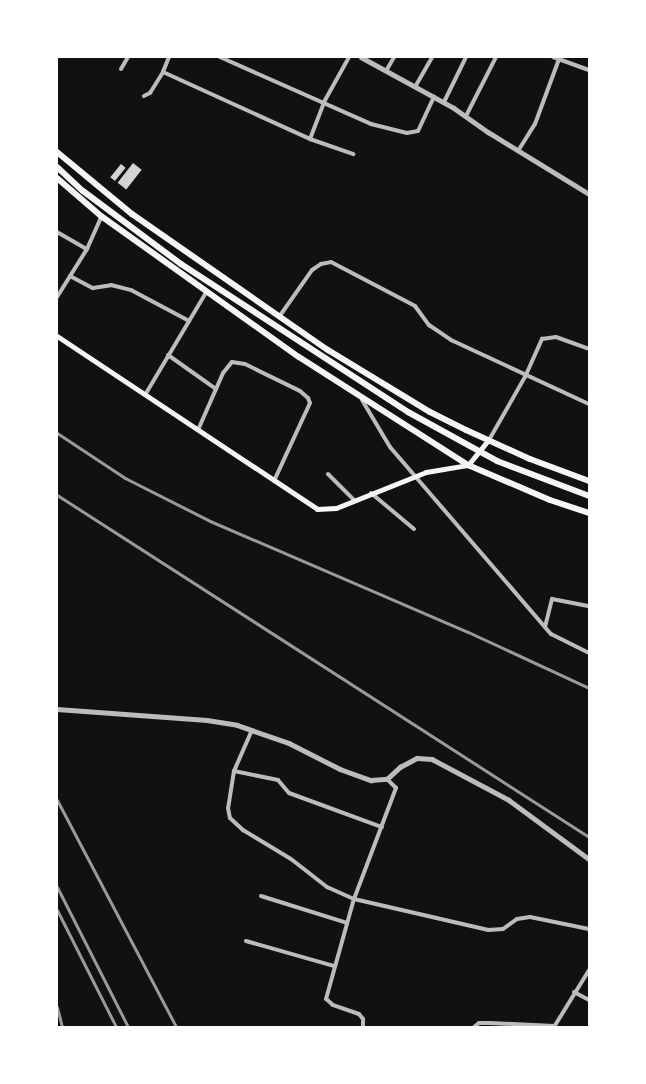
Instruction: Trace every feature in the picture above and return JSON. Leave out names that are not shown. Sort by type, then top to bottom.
[{"type":"main road","points":[[57,152],[132,214],[279,317],[430,412],[530,459],[589,481]]},
{"type":"main road","points":[[57,167],[92,198],[181,264],[408,412],[480,453],[589,496]]},
{"type":"main road","points":[[57,178],[101,216],[360,397],[468,465],[550,501],[589,513]]},
{"type":"main road","points":[[57,336],[317,509],[330,510],[416,476],[468,465],[480,453],[488,440]]},
{"type":"street","points":[[121,69],[128,57]]},
{"type":"street","points":[[144,96],[150,93],[169,57]]},
{"type":"street","points":[[220,57],[371,124],[413,134],[422,126],[434,97]]},
{"type":"street","points":[[310,139],[324,102],[348,57]]},
{"type":"street","points":[[361,57],[444,102],[589,194]]},
{"type":"street","points":[[386,71],[394,57]]},
{"type":"street","points":[[415,87],[432,57]]},
{"type":"street","points":[[444,102],[466,57]]},
{"type":"street","points":[[466,116],[496,57]]},
{"type":"street","points":[[554,57],[589,70]]},
{"type":"street","points":[[518,151],[535,124],[559,59]]},
{"type":"street","points":[[163,72],[310,139],[353,154]]},
{"type":"street","points":[[57,297],[87,249],[101,216]]},
{"type":"street","points":[[57,232],[87,249]]},
{"type":"street","points":[[279,317],[312,270],[321,264],[331,262],[415,306],[429,325],[451,340],[589,404]]},
{"type":"street","points":[[70,276],[93,288],[111,285],[131,290],[189,321]]},
{"type":"street","points":[[145,395],[207,291]]},
{"type":"street","points":[[488,440],[525,376],[539,343],[546,337],[556,337],[589,349]]},
{"type":"street","points":[[168,355],[216,389]]},
{"type":"street","points":[[198,430],[227,367],[236,362],[253,368],[308,398],[310,403],[274,481]]},
{"type":"street","points":[[360,397],[390,447],[551,634],[589,653]]},
{"type":"street","points":[[328,474],[354,500]]},
{"type":"street","points":[[370,493],[414,529]]},
{"type":"street","points":[[545,627],[549,602],[552,598],[589,606]]},
{"type":"street","points":[[57,709],[207,720],[252,729],[289,743],[339,769],[370,780],[387,779],[400,767],[417,758],[432,759],[508,800],[589,860]]},
{"type":"street","points":[[252,729],[234,771],[228,808],[233,823],[291,859],[327,887],[354,899],[488,930],[503,929],[517,918],[530,917],[589,929]]},
{"type":"street","points":[[234,771],[278,780],[289,793],[382,827]]},
{"type":"street","points":[[363,1027],[363,1019],[359,1014],[333,1005],[326,999],[354,899],[396,788],[387,779]]},
{"type":"street","points":[[261,896],[347,923]]},
{"type":"street","points":[[246,940],[334,966]]},
{"type":"street","points":[[474,1027],[479,1023],[490,1023],[554,1027],[589,970]]},
{"type":"street","points":[[574,992],[589,1000]]},
{"type":"building","points":[[133,163],[142,170],[126,189],[118,183]]},
{"type":"building","points":[[121,164],[126,168],[115,181],[110,177]]},
{"type":"railway","points":[[57,433],[125,478],[210,521],[468,632],[589,688]]},
{"type":"railway","points":[[57,495],[589,837]]},
{"type":"railway","points":[[57,800],[176,1027]]},
{"type":"railway","points":[[57,887],[128,1027]]},
{"type":"railway","points":[[57,910],[116,1027]]},
{"type":"railway","points":[[57,1007],[62,1027]]}]
